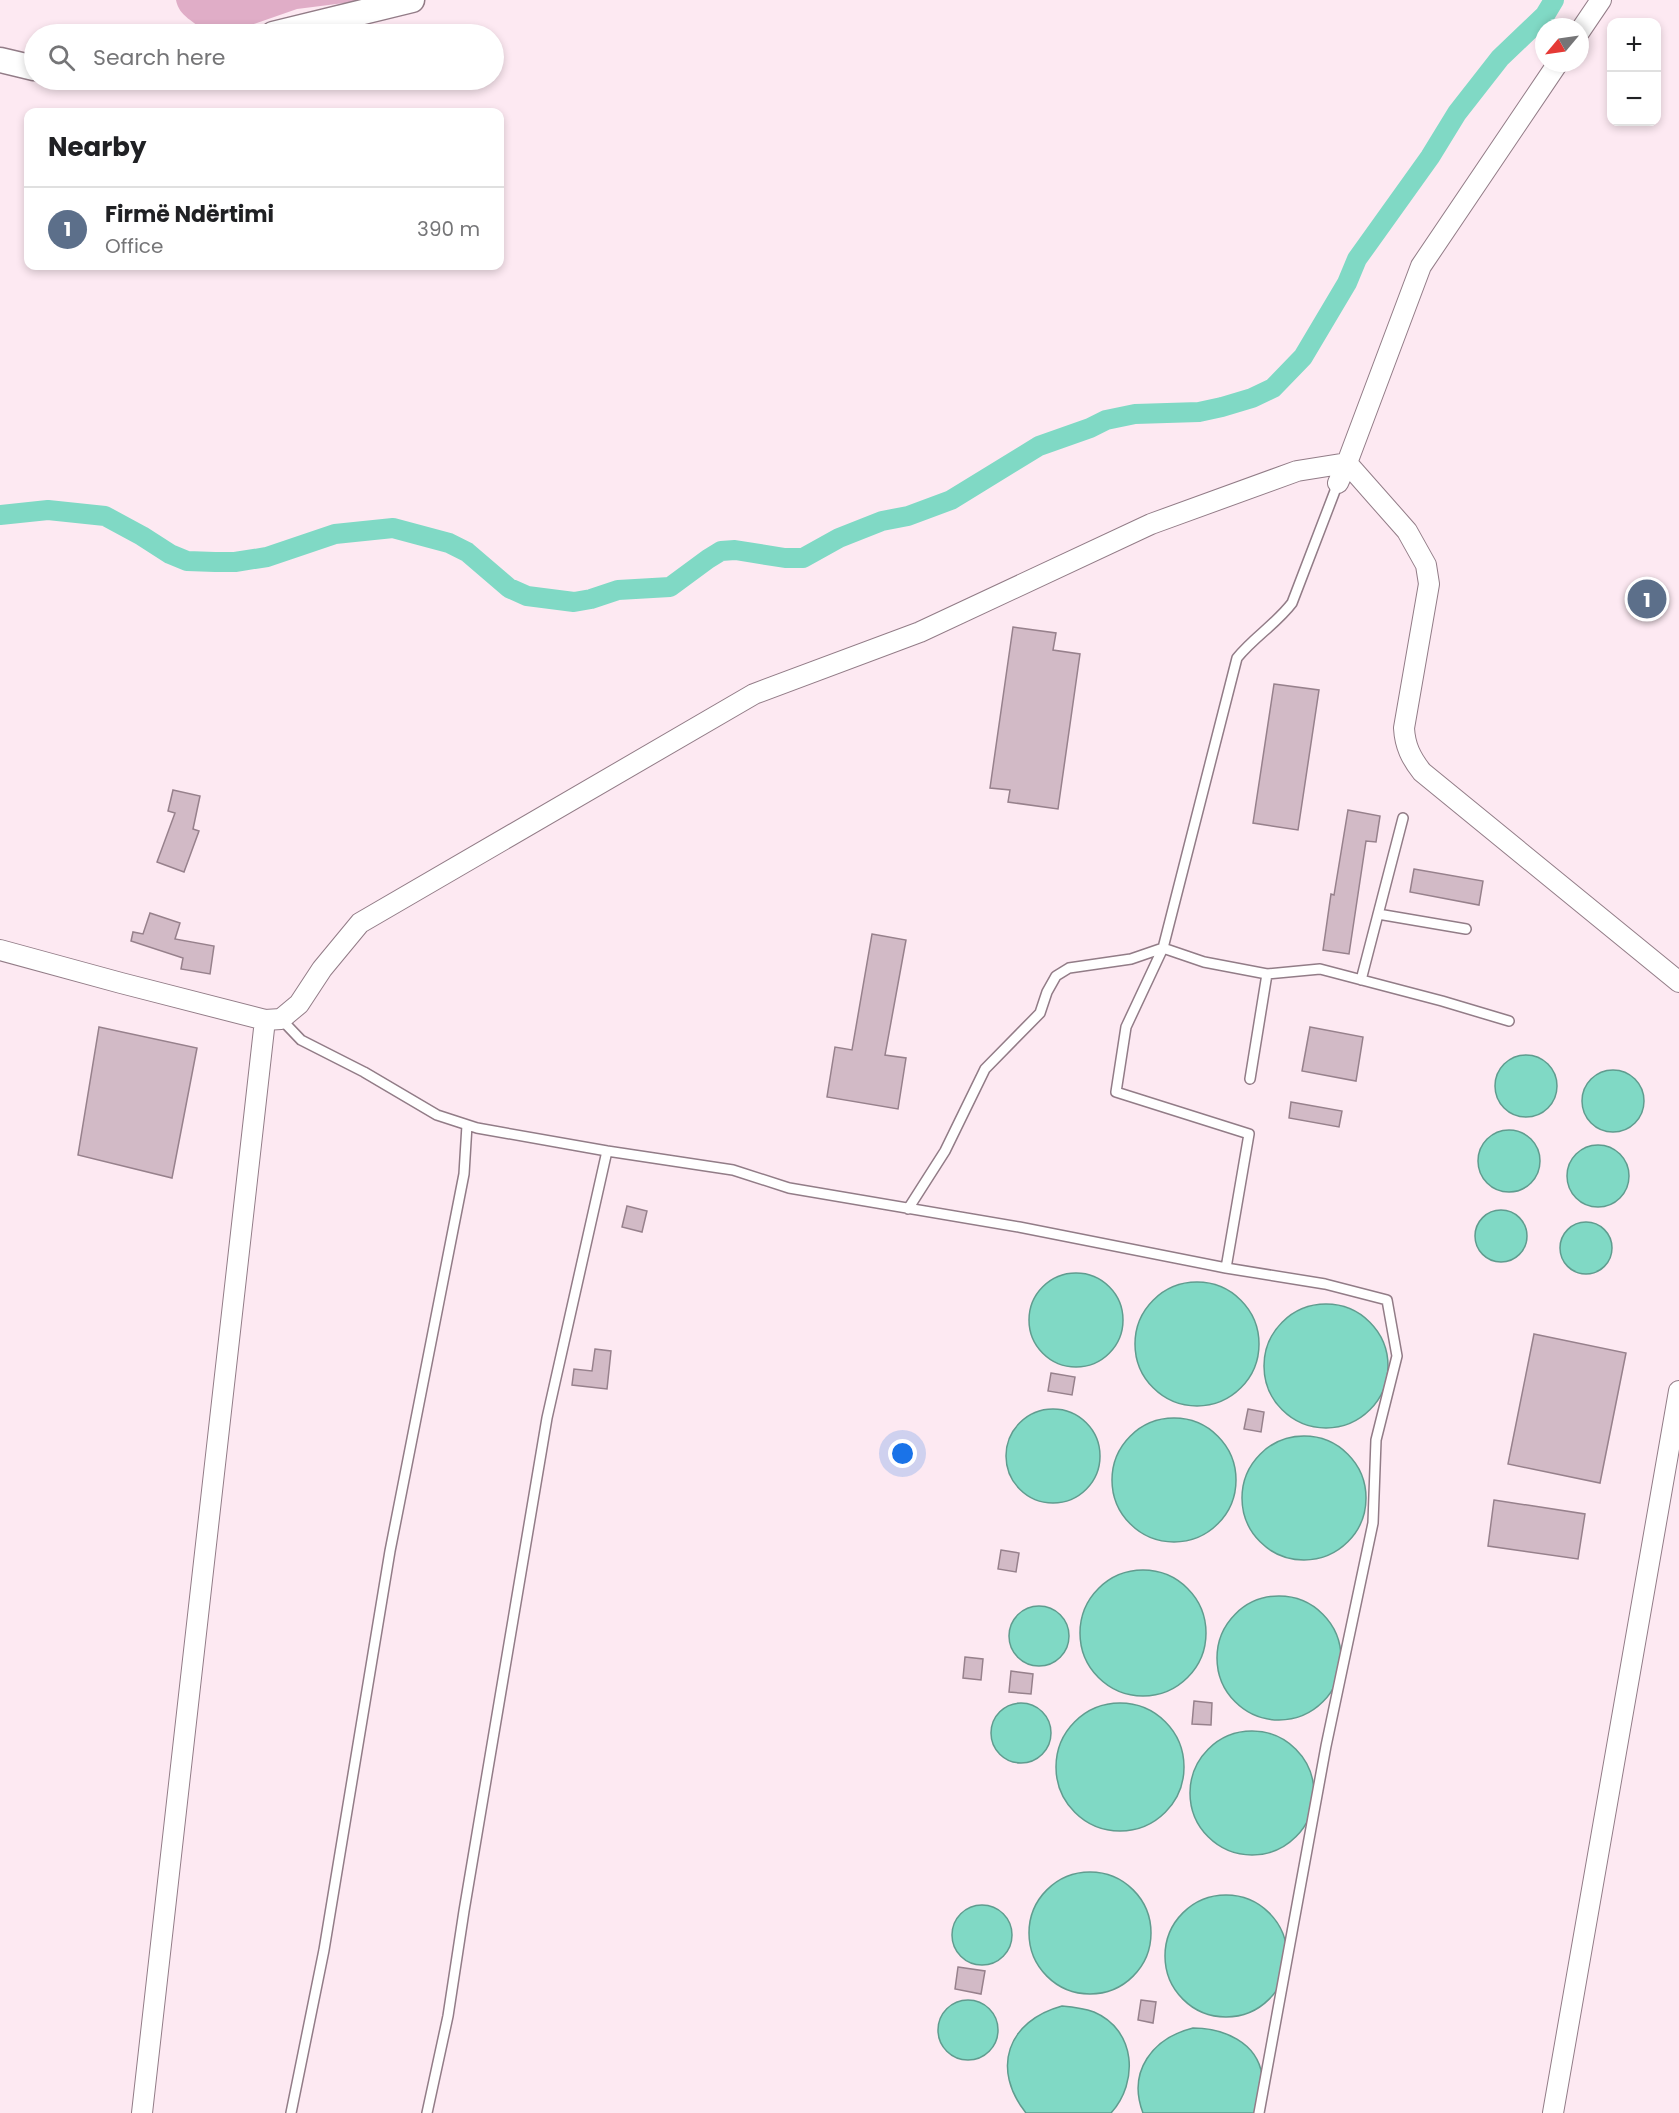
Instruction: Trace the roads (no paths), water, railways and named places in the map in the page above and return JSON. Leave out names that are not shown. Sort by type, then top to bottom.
[{"type":"street","points":[[314,24],[412,0]]},
{"type":"street","points":[[1589,18],[1601,0]]},
{"type":"street","points":[[0,60],[24,66]]},
{"type":"street","points":[[1338,483],[1421,266],[1552,72]]},
{"type":"street","points":[[1347,463],[1407,531],[1426,566],[1429,584],[1404,728],[1405,742],[1411,757],[1422,772],[1679,982]]},
{"type":"street","points":[[0,950],[121,983],[273,1019],[299,1004],[322,969],[360,923],[754,694],[920,632],[1151,524],[1297,471],[1347,463]]},
{"type":"street","points":[[142,2113],[273,1019]]},
{"type":"street","points":[[1553,2113],[1679,1391]]},
{"type":"lane","points":[[1226,1268],[1249,1134],[1116,1092],[1125,1027],[1163,948],[1237,658],[1250,642],[1281,617],[1292,603],[1338,483]]},
{"type":"lane","points":[[1361,980],[1403,818]]},
{"type":"lane","points":[[1378,914],[1466,929]]},
{"type":"lane","points":[[909,1209],[945,1151],[985,1069],[1040,1014],[1047,992],[1056,976],[1069,968],[1131,959],[1163,948],[1204,962],[1266,974],[1320,969],[1509,1021]]},
{"type":"lane","points":[[1250,1079],[1266,974]]},
{"type":"lane","points":[[273,1019],[302,1040],[364,1072],[437,1115],[477,1128],[733,1170],[789,1188],[1019,1227],[1226,1268],[1325,1284],[1387,1300],[1397,1356],[1376,1440],[1373,1523],[1326,1746],[1259,2113]]},
{"type":"lane","points":[[291,2113],[324,1950],[390,1551],[464,1174],[467,1125]]},
{"type":"lane","points":[[427,2113],[448,2016],[547,1418],[607,1151]]},
{"type":"waterway","points":[[0,515],[48,510],[105,516],[170,554],[187,561],[215,562],[235,562],[267,557],[335,534],[393,528],[449,543],[467,552],[509,588],[527,596],[574,602],[618,590],[670,587],[721,551],[735,550],[785,558],[803,558],[839,538],[882,521],[908,516],[951,500],[1039,446],[1106,420],[1135,414],[1199,412],[1252,398],[1273,388],[1303,357],[1347,283],[1357,259],[1430,157],[1457,113],[1500,58],[1545,15],[1554,0]]},
{"type":"place","name":"Firmë Ndërtimi","points":[[1647,599]]}]
